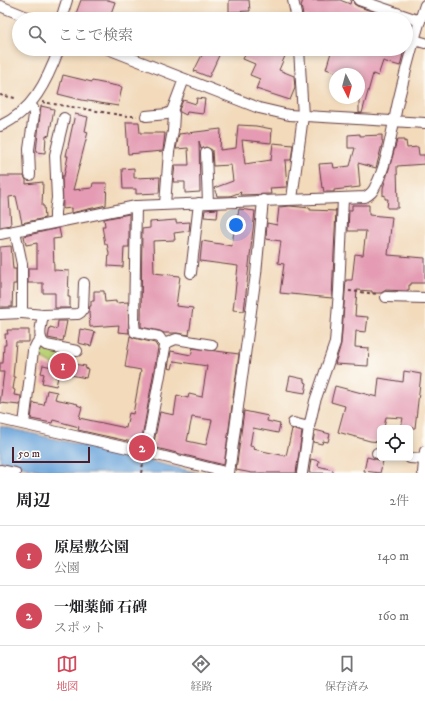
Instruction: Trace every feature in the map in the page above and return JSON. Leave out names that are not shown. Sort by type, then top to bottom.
[{"type":"street","points":[[63,12],[67,0]]},
{"type":"street","points":[[293,0],[296,12]]},
{"type":"street","points":[[359,0],[394,12]]},
{"type":"street","points":[[413,38],[425,5]]},
{"type":"street","points":[[0,6],[15,12]]},
{"type":"street","points":[[413,19],[420,21]]},
{"type":"street","points":[[413,43],[425,43]]},
{"type":"street","points":[[0,126],[11,120],[30,105],[44,84],[56,56]]},
{"type":"street","points":[[126,56],[259,108],[279,114],[425,123]]},
{"type":"street","points":[[292,199],[303,116],[299,56]]},
{"type":"street","points":[[0,234],[136,206],[292,199],[365,198],[373,191],[382,168],[394,122],[408,56]]},
{"type":"street","points":[[146,116],[167,114],[172,111],[184,79]]},
{"type":"street","points":[[30,105],[33,108],[34,115],[30,149],[30,175]]},
{"type":"street","points":[[165,204],[169,152],[174,131],[174,114],[172,111]]},
{"type":"street","points":[[55,222],[57,198],[55,155],[64,118]]},
{"type":"street","points":[[191,273],[203,203],[206,153]]},
{"type":"street","points":[[302,473],[309,427],[315,401],[335,343],[343,198]]},
{"type":"street","points":[[0,419],[229,473],[256,274],[264,200]]},
{"type":"street","points":[[136,206],[135,332],[159,337],[165,348],[145,454]]},
{"type":"street","points":[[15,230],[22,264],[22,313]]},
{"type":"street","points":[[0,314],[78,314],[83,309],[84,283]]},
{"type":"street","points":[[386,297],[425,298]]},
{"type":"street","points":[[43,314],[40,336],[41,340],[46,345],[77,351]]},
{"type":"street","points":[[164,344],[176,339],[212,345]]},
{"type":"street","points":[[24,424],[33,351],[37,343],[41,340]]},
{"type":"street","points":[[293,423],[309,427]]},
{"type":"street","points":[[413,457],[425,455],[423,473]]},
{"type":"street","points":[[0,470],[15,473]]},
{"type":"path","points":[[0,96],[15,98]]},
{"type":"path","points":[[40,101],[127,116],[146,116]]},
{"type":"path","points":[[339,290],[376,294],[386,297]]},
{"type":"green space","points":[[40,349],[67,354],[71,359],[68,374],[36,354]]},
{"type":"water","points":[[0,426],[140,459],[147,458],[149,461],[199,473],[52,473],[0,461]]},
{"type":"building","points":[[81,0],[108,0],[115,2],[111,12],[77,12]]},
{"type":"building","points":[[229,0],[249,0],[250,11],[229,12]]},
{"type":"building","points":[[303,0],[340,0],[350,4],[351,0],[353,0],[354,4],[357,6],[374,12],[302,12],[301,6]]},
{"type":"building","points":[[202,56],[219,56],[209,77],[194,71]]},
{"type":"building","points":[[244,56],[285,56],[279,70],[294,76],[295,88],[290,100],[256,89],[260,79],[250,75],[255,64],[243,59]]},
{"type":"building","points":[[330,56],[402,56],[400,66],[383,61],[378,76],[373,74],[365,102],[365,68],[329,68],[329,70],[326,69]]},
{"type":"building","points":[[63,75],[122,87],[118,106],[58,94]]},
{"type":"building","points":[[197,98],[205,99],[203,114],[187,112],[186,115],[180,112],[179,110],[183,100],[196,104]]},
{"type":"building","points":[[359,104],[365,104],[362,113],[359,113]]},
{"type":"building","points":[[41,106],[54,109],[49,136],[46,135],[45,153],[36,152]]},
{"type":"building","points":[[75,114],[88,117],[85,131],[88,132],[73,190],[92,188],[93,183],[107,183],[106,205],[71,213],[71,208],[63,209],[62,176],[64,176],[68,156],[66,156]]},
{"type":"building","points":[[126,122],[139,122],[140,133],[165,133],[163,151],[128,154]]},
{"type":"building","points":[[238,125],[272,129],[271,143],[242,140],[245,164],[271,160],[273,143],[293,145],[291,160],[285,160],[287,187],[270,188],[271,194],[240,195],[241,192],[230,196],[217,196],[214,188],[233,181],[231,165],[213,166],[212,150],[206,147],[201,149],[199,141],[200,192],[185,193],[185,182],[173,182],[175,165],[189,165],[188,148],[176,149],[179,134],[221,129],[220,150],[236,148]]},
{"type":"building","points":[[360,134],[360,136],[382,135],[383,141],[376,168],[358,163],[360,187],[334,190],[334,192],[324,192],[323,187],[322,188],[319,164],[333,163],[334,168],[350,166],[355,148],[348,148],[348,135]]},
{"type":"building","points":[[397,140],[404,140],[404,142],[406,141],[407,148],[418,147],[419,155],[425,155],[425,164],[397,166],[398,208],[387,208],[388,199],[385,199],[385,195],[383,196],[383,188]]},
{"type":"building","points":[[134,168],[134,178],[160,177],[159,193],[136,194],[136,189],[123,189],[122,169]]},
{"type":"building","points":[[0,176],[24,176],[26,184],[43,182],[42,206],[44,206],[45,218],[22,223],[16,196],[9,197],[11,225],[0,227]]},
{"type":"building","points":[[352,205],[369,205],[369,215],[392,217],[388,255],[425,258],[425,283],[411,283],[411,285],[409,285],[409,290],[407,291],[386,290],[381,293],[372,293],[372,291],[357,290],[355,316],[368,317],[366,332],[356,331],[355,347],[369,348],[368,366],[335,364],[341,344],[346,280],[352,280],[355,254],[363,255],[366,231],[348,231],[349,210],[352,210]]},
{"type":"building","points":[[290,206],[310,208],[310,210],[336,211],[332,298],[280,293],[284,264],[278,263],[281,241],[266,239],[267,223],[277,225],[279,207]]},
{"type":"building","points":[[218,209],[217,218],[204,217],[205,210]]},
{"type":"building","points":[[239,209],[255,211],[244,311],[233,310],[238,266],[200,261],[202,241],[232,246],[236,215],[238,215]]},
{"type":"building","points":[[129,214],[129,247],[124,247],[123,267],[108,266],[109,253],[107,244],[105,244],[102,226],[105,226],[104,219]]},
{"type":"building","points":[[176,220],[176,223],[190,222],[189,231],[174,233],[175,240],[153,241],[154,273],[180,276],[176,306],[193,308],[189,335],[164,333],[141,327],[142,229],[150,228],[150,222]]},
{"type":"building","points":[[59,228],[61,238],[53,239],[54,270],[69,271],[68,297],[70,297],[70,308],[55,308],[55,293],[43,293],[43,283],[28,283],[28,268],[37,268],[37,243],[26,245],[24,236]]},
{"type":"building","points":[[11,246],[13,269],[16,269],[16,284],[13,284],[12,307],[0,307],[0,247]]},
{"type":"building","points":[[94,291],[104,291],[105,302],[128,302],[129,333],[118,332],[119,325],[90,327],[89,312],[91,301],[94,301]]},
{"type":"building","points":[[58,321],[67,321],[63,341],[48,338],[50,327],[57,329]]},
{"type":"building","points":[[80,329],[95,332],[91,346],[78,343]]},
{"type":"building","points":[[7,330],[29,330],[29,342],[16,342],[13,377],[15,377],[13,389],[15,390],[14,395],[21,396],[20,405],[0,403],[4,372],[0,372],[0,363],[3,363],[4,345],[6,345],[5,334],[8,334]]},
{"type":"building","points":[[130,336],[155,343],[158,348],[141,444],[78,430],[79,427],[53,420],[52,423],[31,419],[33,403],[44,405],[47,390],[57,392],[55,399],[78,404],[77,405],[82,407],[79,418],[126,428],[129,413],[133,414],[141,370],[125,367]]},
{"type":"building","points":[[193,348],[239,354],[224,465],[153,447],[160,412],[174,415],[177,395],[188,398],[189,394],[202,397],[207,366],[174,361],[172,369],[168,368],[171,351],[191,355]],"holes":[[[192,417],[212,420],[206,445],[187,441]]]},
{"type":"building","points":[[73,364],[86,366],[85,368],[88,369],[86,378],[71,375]]},
{"type":"building","points":[[43,365],[57,368],[55,377],[58,377],[56,386],[42,383],[44,374],[41,373]]},
{"type":"building","points":[[404,371],[421,374],[415,428],[413,428],[413,425],[402,425],[403,418],[386,417],[385,425],[377,425],[377,442],[338,432],[345,406],[331,402],[335,386],[377,397],[379,378],[403,382]]},
{"type":"building","points":[[290,376],[304,379],[304,382],[307,383],[305,393],[287,390]]},
{"type":"building","points":[[244,411],[268,416],[267,421],[280,424],[278,433],[253,428],[250,446],[254,447],[253,449],[286,456],[292,429],[302,432],[296,473],[252,473],[236,470]]},
{"type":"building","points":[[315,430],[330,434],[328,442],[323,441],[322,444],[313,442]]},
{"type":"building","points":[[367,457],[377,460],[377,461],[383,461],[380,473],[364,471]]},
{"type":"building","points":[[311,459],[319,461],[318,466],[333,470],[333,473],[309,473]]},
{"type":"place","name":"原屋敷公園","points":[[63,366]]},
{"type":"place","name":"一畑薬師 石碑","points":[[142,448]]}]
